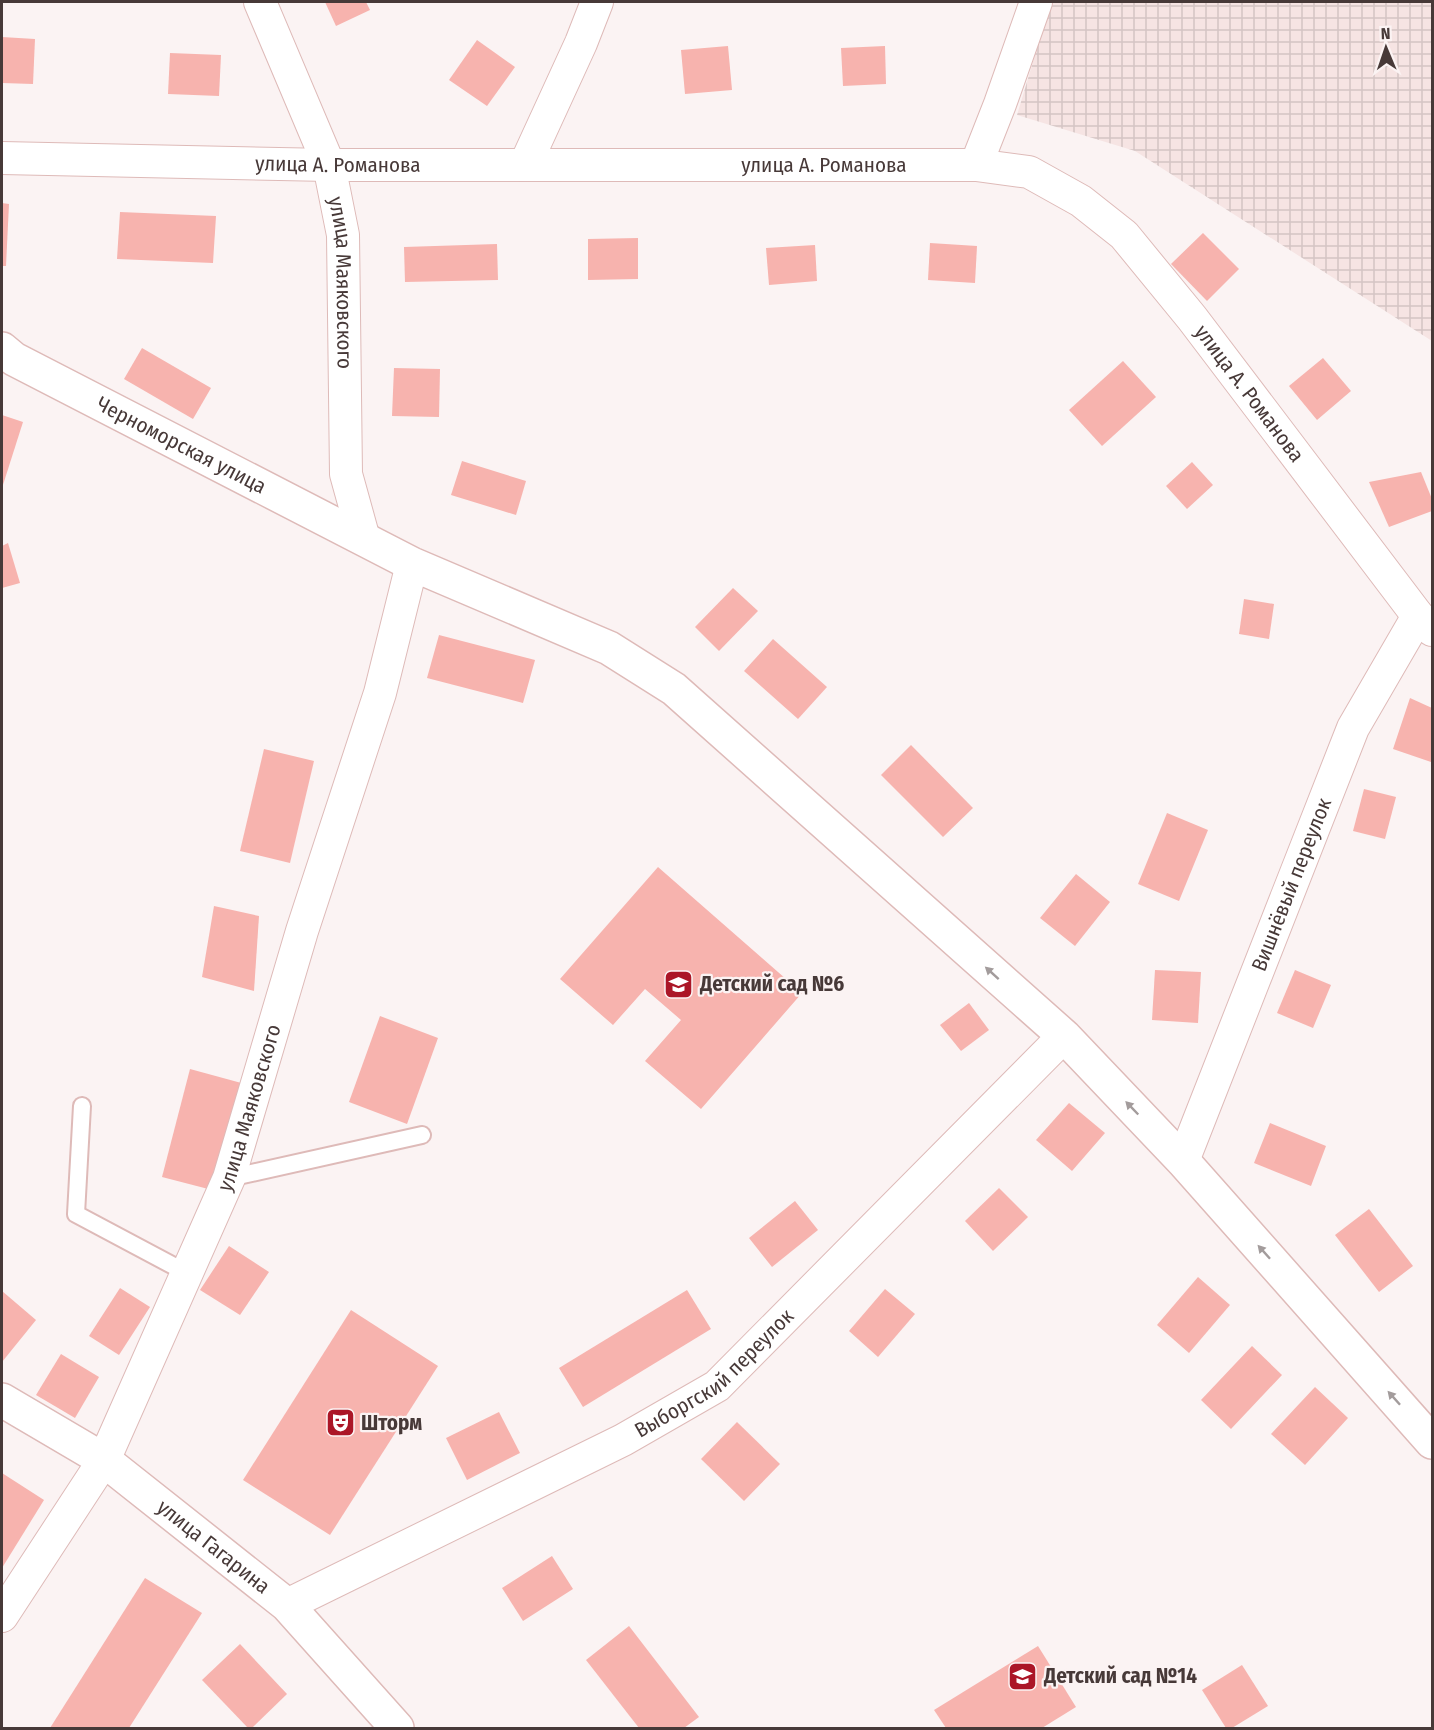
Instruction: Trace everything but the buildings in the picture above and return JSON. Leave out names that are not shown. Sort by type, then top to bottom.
[{"type":"street","name":"улица Маяковского","points":[[260,2],[329,165],[343,235],[346,474],[364,539]]},
{"type":"street","points":[[525,165],[581,43],[597,2]]},
{"type":"street","points":[[976,165],[1036,2]]},
{"type":"street","name":"улица А. Романова","points":[[2,158],[329,165],[976,165],[1029,172],[1081,201],[1124,235],[1199,328],[1425,623]]},
{"type":"street","name":"Черноморская улица","points":[[2,349],[14,359],[412,564],[609,648],[674,689],[1064,1036],[1183,1161],[1432,1442]]},
{"type":"street","name":"улица Маяковского","points":[[2,1616],[104,1460],[229,1178],[302,931],[380,693],[412,564]]},
{"type":"street","name":"Вишнёвый переулок","points":[[1183,1161],[1353,728],[1425,623]]},
{"type":"street","name":"Выборгский переулок","points":[[287,1605],[623,1440],[717,1386],[1064,1036]]},
{"type":"street","name":"улица Гагарина","points":[[2,1400],[104,1460],[287,1605],[397,1728]]},
{"type":"lane","points":[[82,1106],[76,1214],[187,1273]]},
{"type":"lane","points":[[229,1178],[422,1135]]},
{"type":"shaded area","points":[[1051,2],[1432,2],[1432,341],[1135,151],[1017,115]]},
{"type":"place","name":"Детский сад №6","points":[[679,984]]},
{"type":"place","name":"Шторм","points":[[340,1423]]},
{"type":"place","name":"Детский сад №14","points":[[1023,1676]]}]
